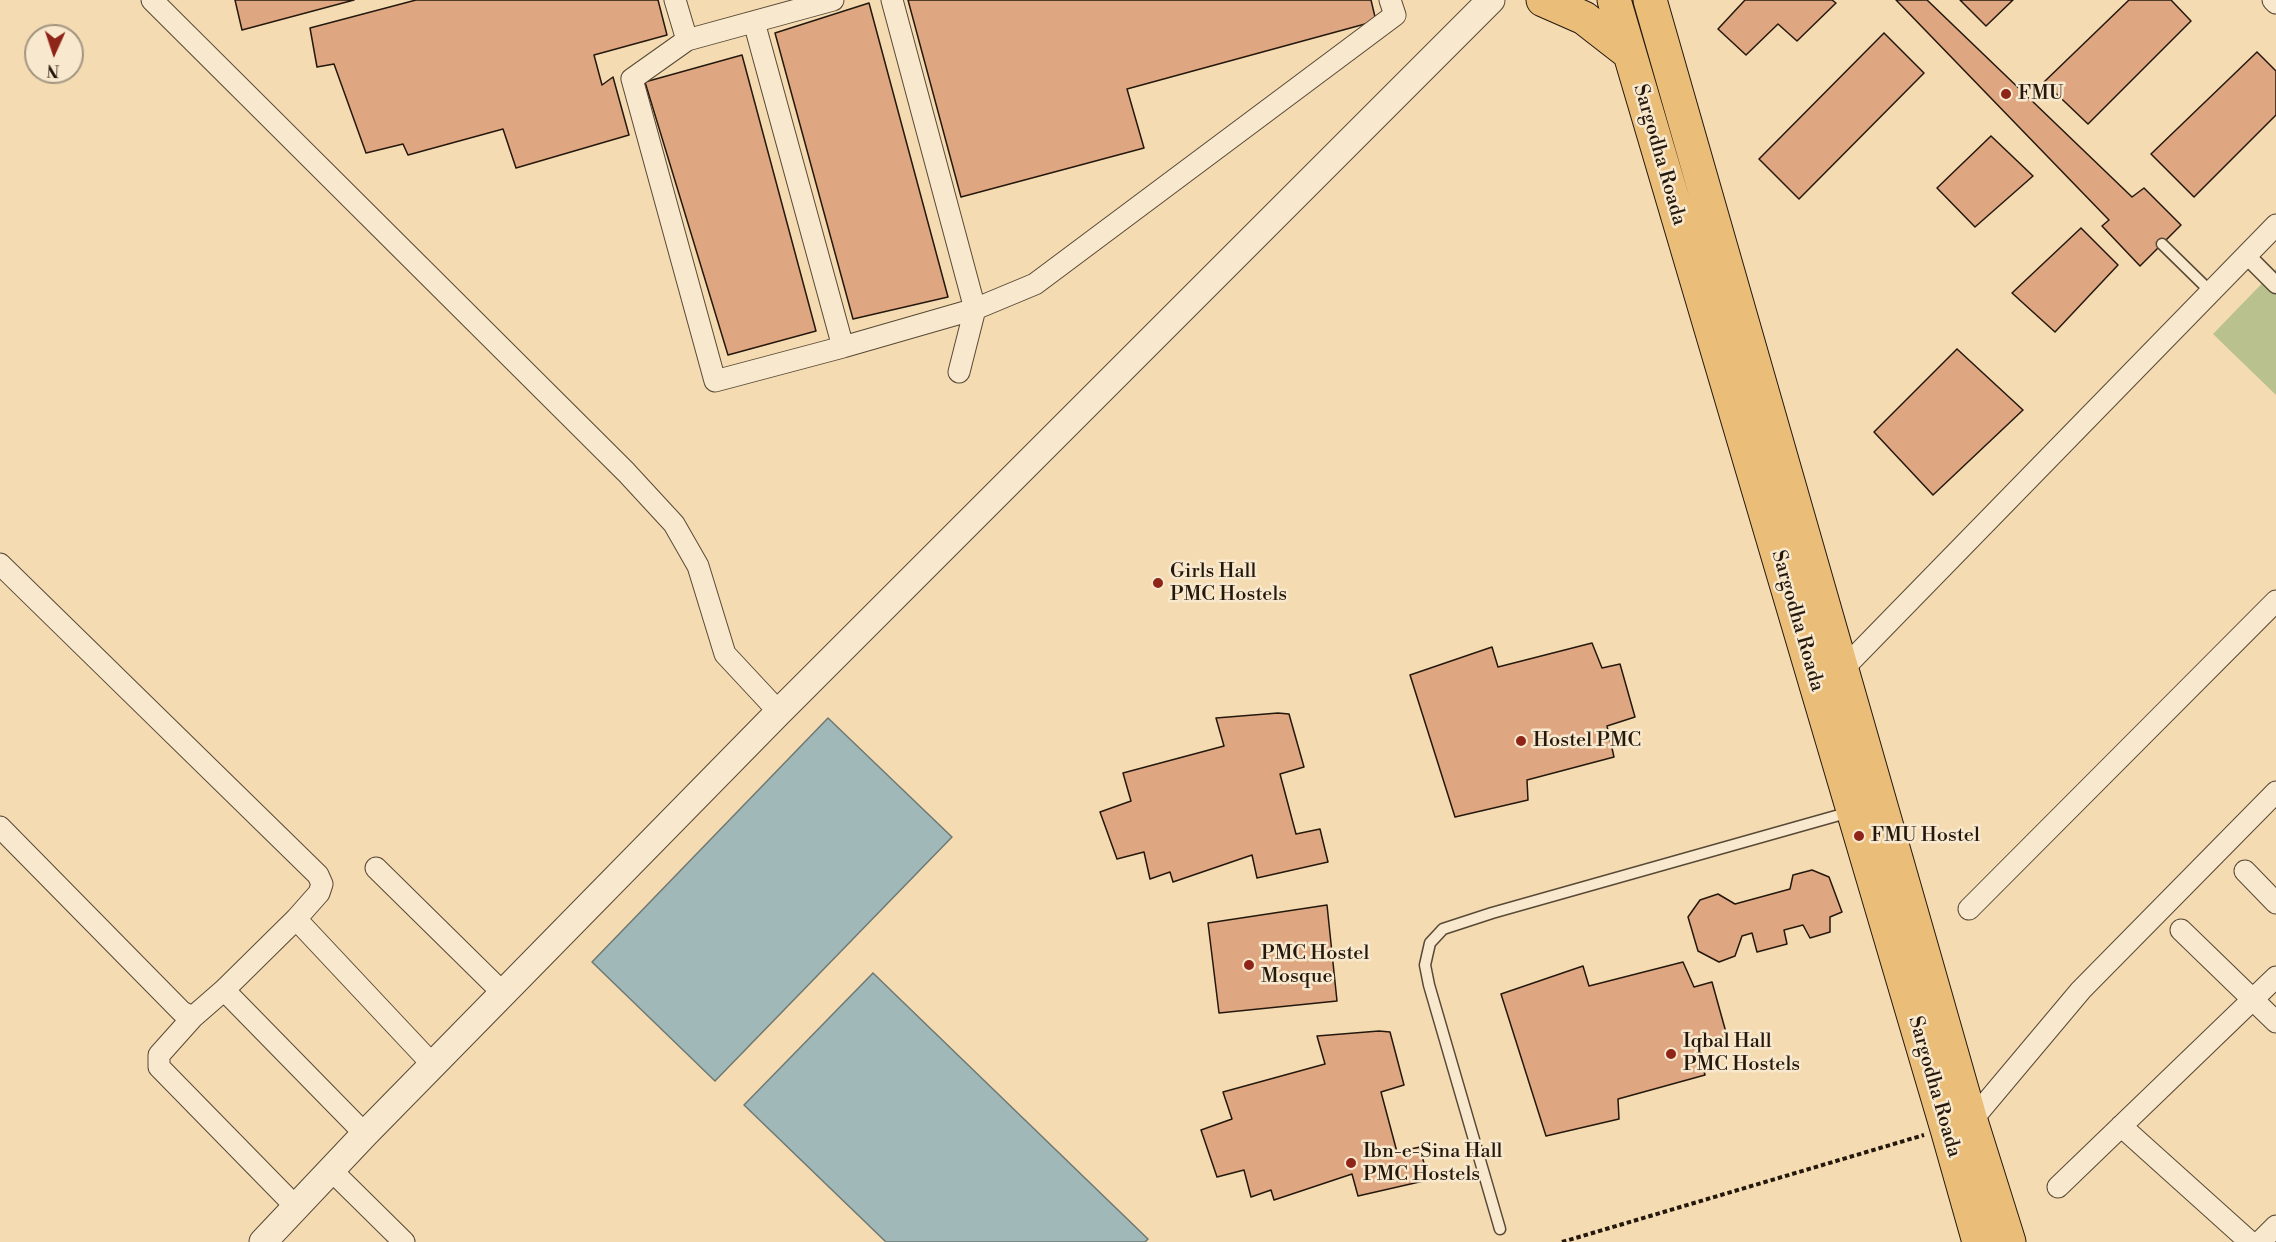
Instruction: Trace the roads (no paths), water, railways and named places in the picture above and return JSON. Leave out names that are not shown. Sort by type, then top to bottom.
[{"type":"highway","points":[[1543,0],[1584,18],[1629,53]]},
{"type":"highway","name":"Sargodha Roada","points":[[1614,0],[1853,811],[1959,1125],[2009,1242]]},
{"type":"highway","name":"Sargodha Roada","points":[[1650,0],[1841,671],[1959,1125],[1979,1242]]},
{"type":"highway","points":[[1662,0],[1662,41]]},
{"type":"street","points":[[152,0],[626,472],[674,524],[698,566],[725,654],[779,711]]},
{"type":"street","points":[[675,0],[687,40]]},
{"type":"street","points":[[833,0],[687,40],[632,79],[715,381],[975,309],[1035,284],[1395,15],[1390,0]]},
{"type":"street","points":[[892,0],[975,309],[959,372]]},
{"type":"street","points":[[263,1242],[779,711],[1491,0]]},
{"type":"street","points":[[754,22],[843,347]]},
{"type":"street","points":[[1841,671],[2276,225]]},
{"type":"street","points":[[2247,256],[2276,285]]},
{"type":"street","points":[[0,564],[318,875],[322,884],[319,894],[224,990],[193,1017],[159,1055],[159,1067],[296,1207]]},
{"type":"street","points":[[1969,909],[2276,601]]},
{"type":"street","points":[[1959,1125],[2081,990],[2276,792]]},
{"type":"street","points":[[0,827],[182,1011],[193,1017]]},
{"type":"street","points":[[376,868],[503,993]]},
{"type":"street","points":[[2245,871],[2276,903]]},
{"type":"street","points":[[296,919],[433,1065]]},
{"type":"street","points":[[2181,930],[2276,1022]]},
{"type":"street","points":[[2058,1187],[2276,977]]},
{"type":"street","points":[[224,990],[366,1134]]},
{"type":"street","points":[[2121,1126],[2250,1242]]},
{"type":"street","points":[[331,1170],[404,1242]]},
{"type":"street","points":[[2260,1242],[2276,1226]]},
{"type":"lane","points":[[2162,244],[2211,292]]},
{"type":"lane","points":[[1500,1229],[1429,985],[1425,965],[1430,944],[1443,929],[1492,913],[1853,811]]},
{"type":"water","points":[[828,718],[952,837],[715,1081],[592,962]]},
{"type":"water","points":[[873,973],[1148,1239],[1145,1242],[886,1242],[744,1105]]},
{"type":"place","name":"FMU","points":[[2006,94]]},
{"type":"place","name":"Girls Hall PMC Hostels","points":[[1158,583]]},
{"type":"place","name":"Hostel PMC","points":[[1521,741]]},
{"type":"place","name":"FMU Hostel","points":[[1859,836]]},
{"type":"place","name":"PMC Hostel Mosque","points":[[1249,965]]},
{"type":"place","name":"Iqbal Hall PMC Hostels","points":[[1671,1054]]},
{"type":"place","name":"Ibn-e-Sina Hall PMC Hostels","points":[[1351,1163]]}]
